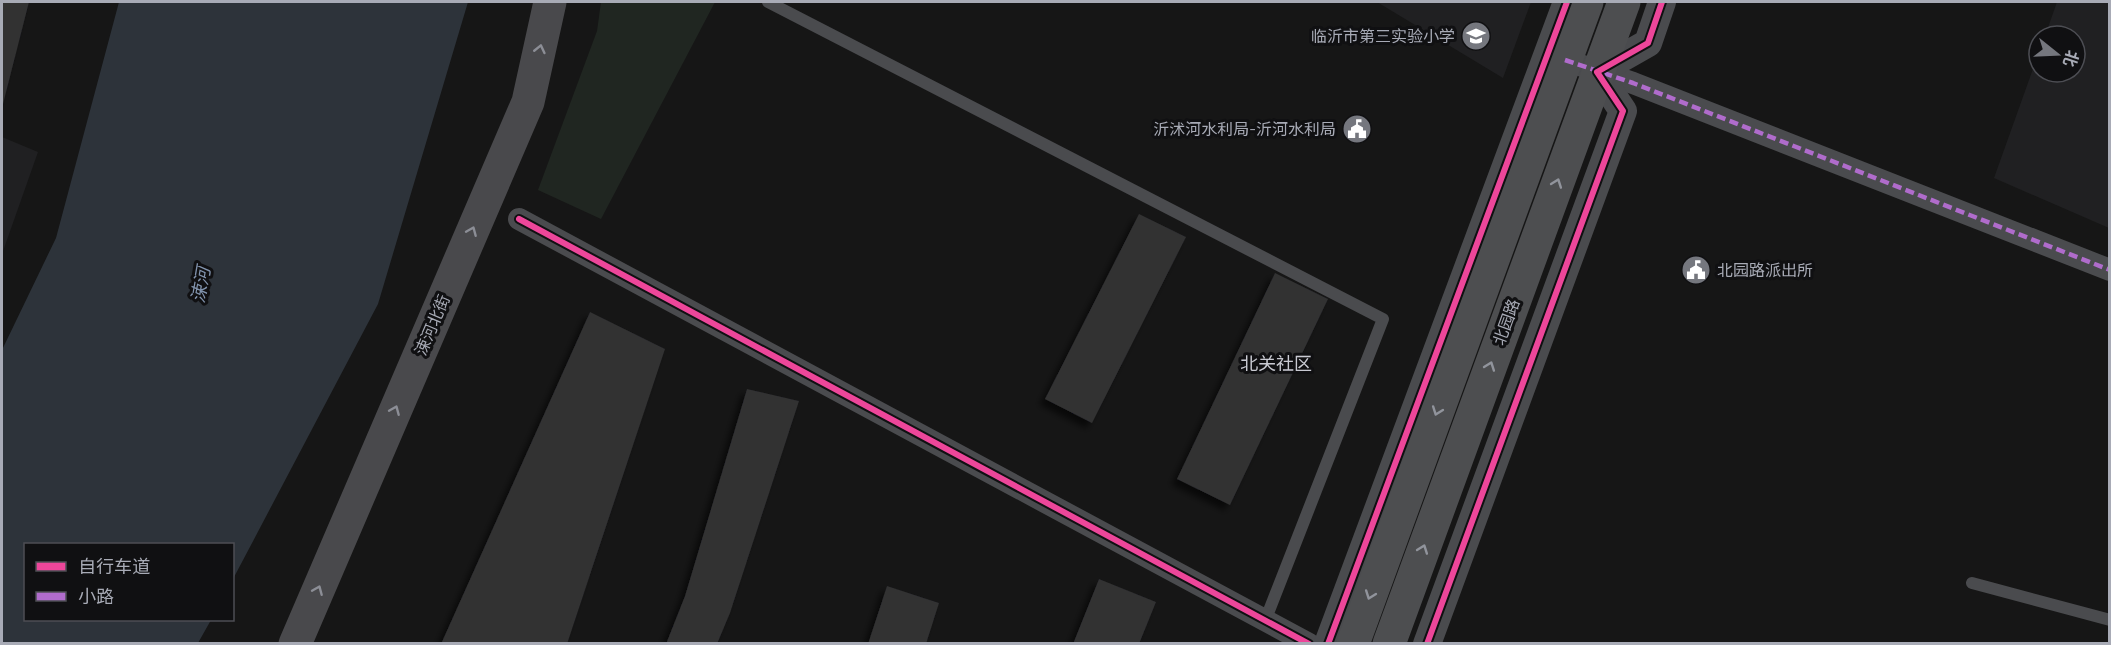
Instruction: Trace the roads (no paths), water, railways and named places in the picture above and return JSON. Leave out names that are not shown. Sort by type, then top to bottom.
[{"type":"main road","name":"涑河北街","points":[[295,644],[528,102],[550,2]]},
{"type":"main road","name":"北园路","points":[[1353,644],[1587,2]]},
{"type":"main road","name":"北园路","points":[[1389,644],[1624,2]]},
{"type":"street","points":[[1328,644],[1567,2]]},
{"type":"street","points":[[1597,72],[1648,43],[1662,2]]},
{"type":"street","points":[[1565,60],[1633,83],[2109,270]]},
{"type":"street","points":[[1427,644],[1623,111],[1597,72]]},
{"type":"street","points":[[519,219],[1309,644]]},
{"type":"lane","points":[[768,2],[1383,319],[1265,621]]},
{"type":"lane","points":[[1972,583],[2109,620]]},
{"type":"water","name":"涑河","points":[[119,2],[468,2],[378,304],[234,577],[234,543],[24,543],[24,621],[210,621],[198,643],[2,643],[2,350],[56,238]]},
{"type":"place","name":"临沂市第三实验小学","points":[[1476,36]]},
{"type":"place","name":"沂沭河水利局-沂河水利局","points":[[1357,129]]},
{"type":"place","name":"北园路派出所","points":[[1696,270]]},
{"type":"district","name":"北关社区","points":[[1276,364]]}]
